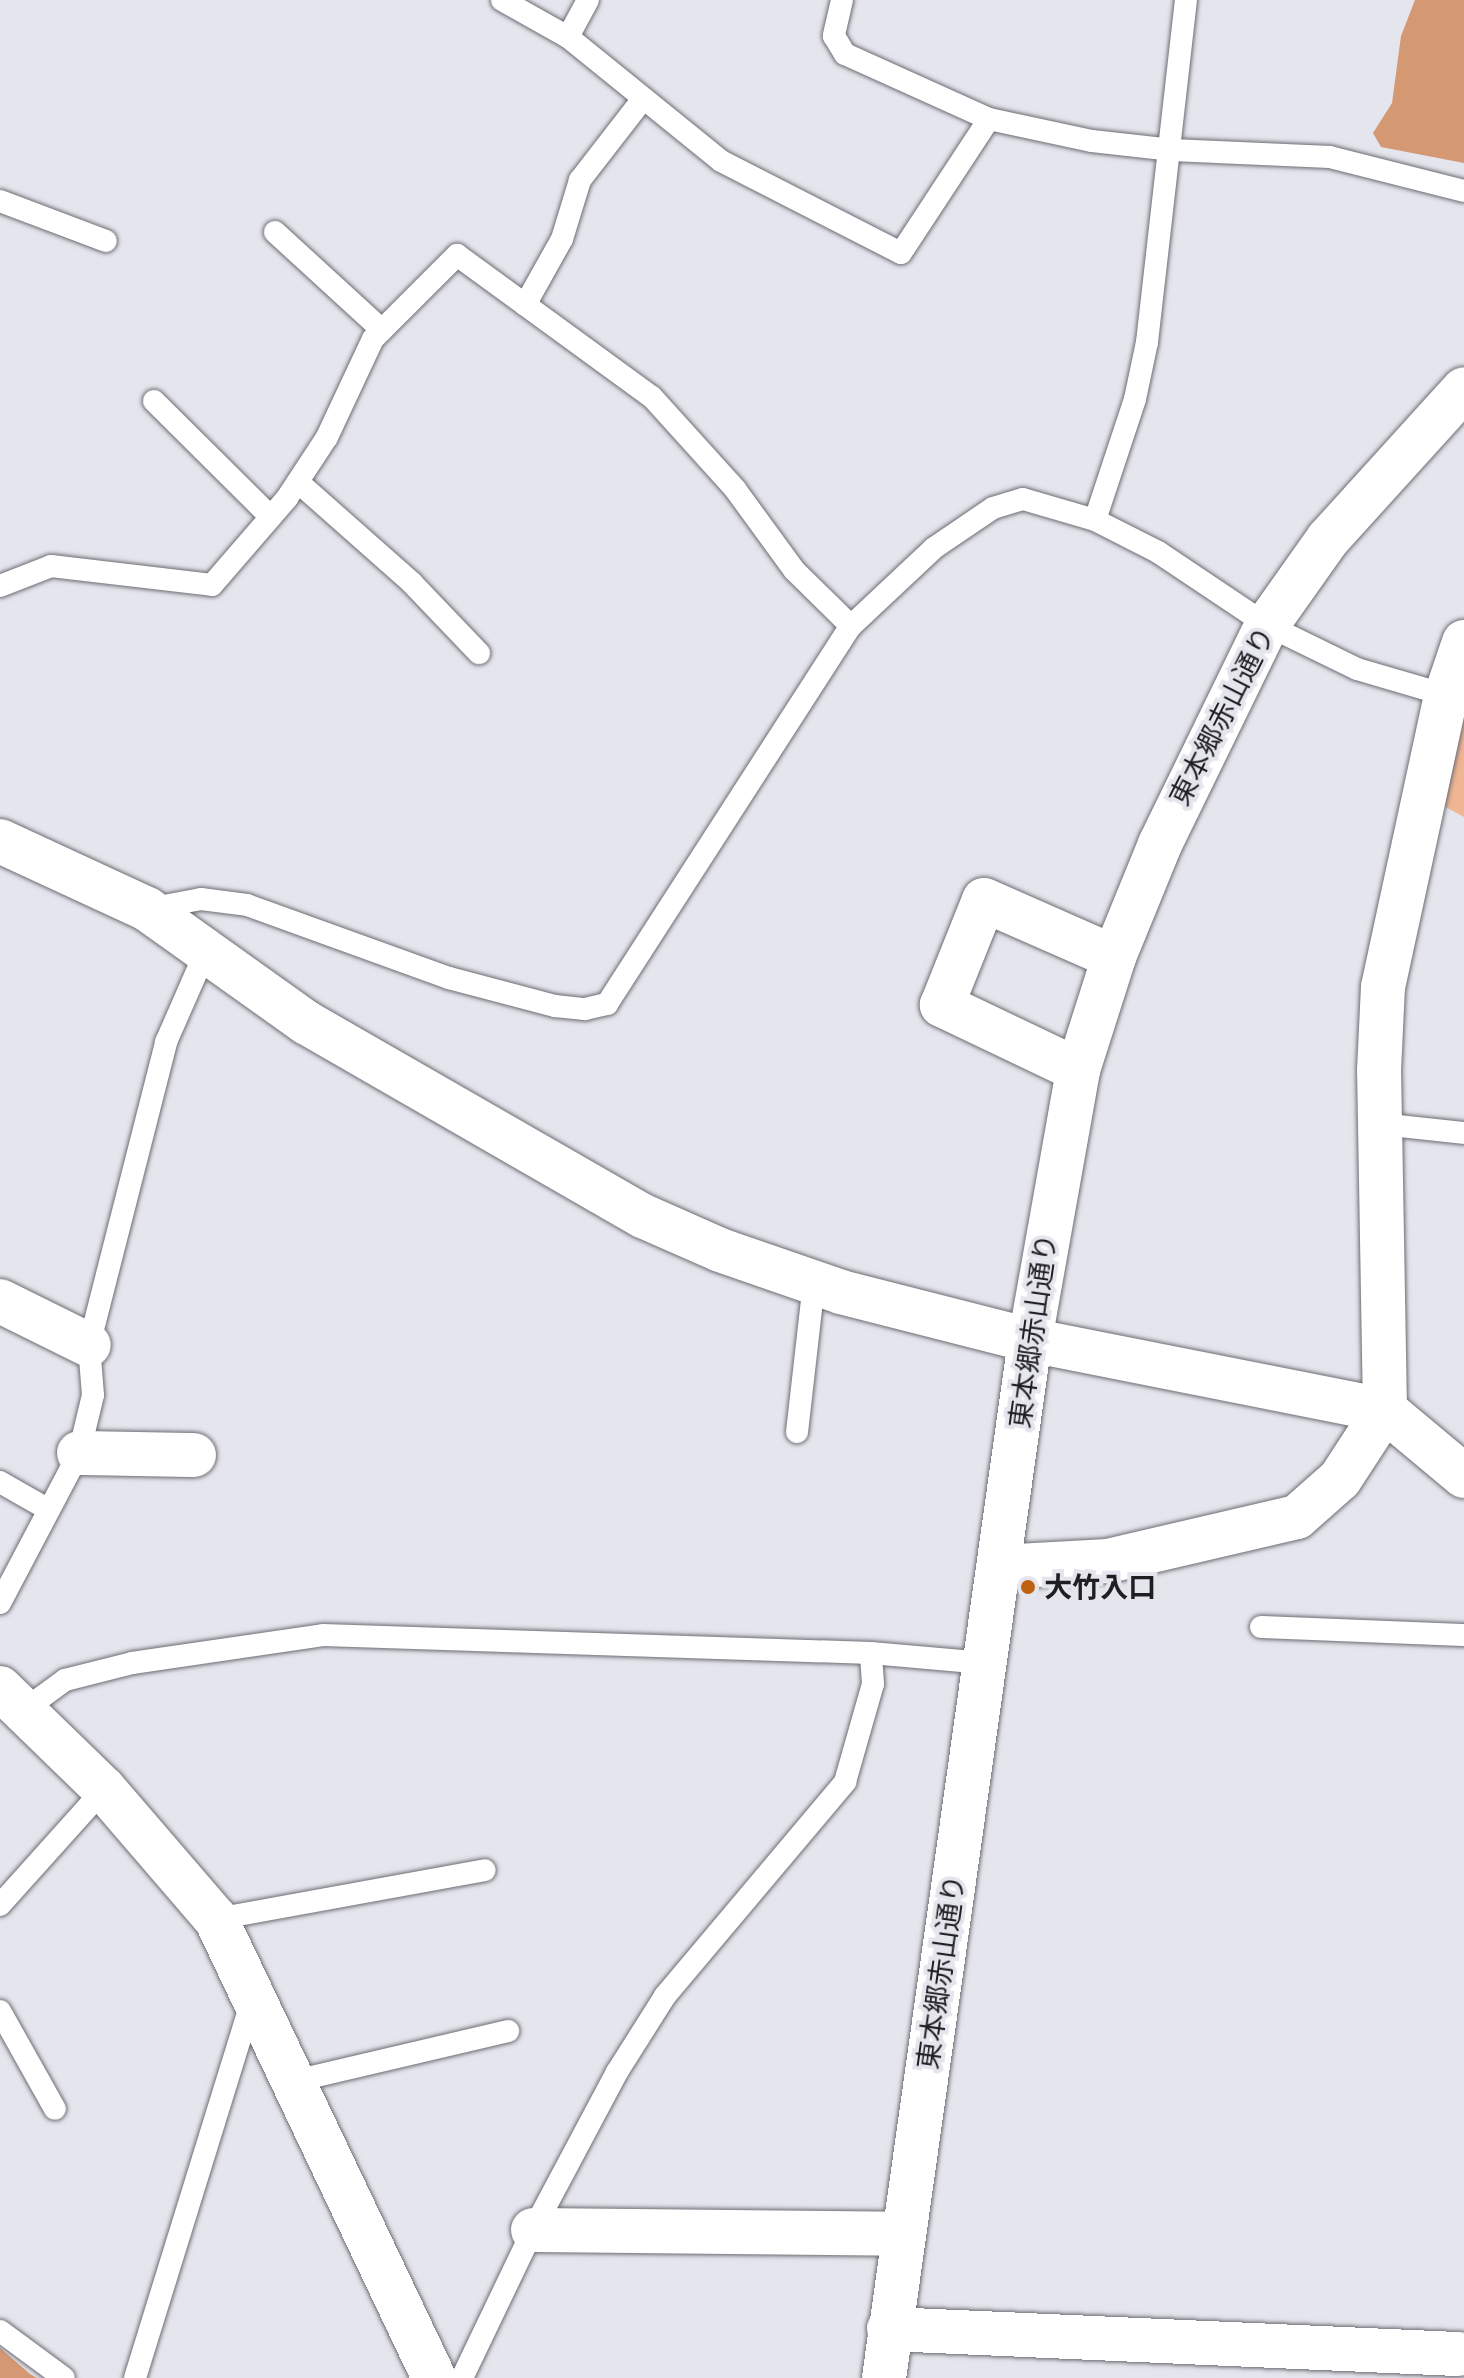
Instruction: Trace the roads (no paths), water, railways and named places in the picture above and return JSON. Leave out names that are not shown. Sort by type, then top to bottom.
[{"type":"street","name":"東本郷赤山通り","points":[[884,2378],[1030,1340],[1078,1070],[1114,957],[1198,758],[1267,625],[1328,539],[1464,389]]},
{"type":"street","points":[[999,1567],[1108,1561],[1297,1517],[1340,1479],[1385,1410],[1381,1124],[1383,987],[1446,695],[1464,642]]},
{"type":"street","points":[[0,841],[147,909],[307,1023],[643,1216],[814,1283],[1030,1340],[1385,1410],[1464,1476]]},
{"type":"street","points":[[1078,1070],[942,1005],[984,900],[1114,957]]},
{"type":"street","points":[[0,1301],[89,1345]]},
{"type":"street","points":[[79,1453],[194,1455]]},
{"type":"street","points":[[12,1699],[104,1789],[216,1919],[434,2378]]},
{"type":"street","points":[[533,2230],[903,2234]]},
{"type":"street","points":[[889,2329],[1459,2352]]},
{"type":"lane","points":[[502,0],[568,37],[721,161],[901,253],[989,119]]},
{"type":"lane","points":[[568,37],[588,0]]},
{"type":"lane","points":[[842,0],[834,36],[845,54],[989,119],[1092,141],[1172,150],[1330,157],[1464,191]]},
{"type":"lane","points":[[1095,520],[1135,399],[1147,342],[1172,150],[1186,0]]},
{"type":"lane","points":[[525,305],[562,239],[580,180],[642,100]]},
{"type":"lane","points":[[0,201],[106,241]]},
{"type":"lane","points":[[275,232],[382,330]]},
{"type":"lane","points":[[0,586],[51,566],[212,585],[298,482],[382,330],[457,255],[652,397],[735,489],[794,570],[851,626]]},
{"type":"lane","points":[[154,401],[270,516]]},
{"type":"lane","points":[[298,482],[412,583],[479,653]]},
{"type":"lane","points":[[147,909],[201,899],[247,905],[449,978],[555,1006],[585,1009],[607,1004],[851,626],[934,548],[993,508],[1023,499],[1095,520],[1158,552],[1267,625],[1357,669],[1446,695]]},
{"type":"lane","points":[[0,1603],[79,1453],[93,1395],[89,1345],[166,1042],[206,951]]},
{"type":"lane","points":[[1381,1124],[1464,1133]]},
{"type":"lane","points":[[797,1432],[814,1283]]},
{"type":"lane","points":[[0,1482],[49,1510]]},
{"type":"lane","points":[[1261,1627],[1464,1635]]},
{"type":"lane","points":[[12,1699],[65,1680],[132,1663],[323,1635],[871,1653],[985,1663]]},
{"type":"lane","points":[[462,2378],[533,2230],[617,2072],[665,1996],[845,1782],[873,1684],[871,1653]]},
{"type":"lane","points":[[0,1905],[104,1789]]},
{"type":"lane","points":[[216,1919],[485,1870]]},
{"type":"lane","points":[[135,2378],[254,1994]]},
{"type":"lane","points":[[0,2011],[55,2109]]},
{"type":"lane","points":[[295,2081],[508,2031]]},
{"type":"lane","points":[[0,2331],[64,2378]]},
{"type":"place","name":"大竹入口","points":[[1028,1587]]}]
